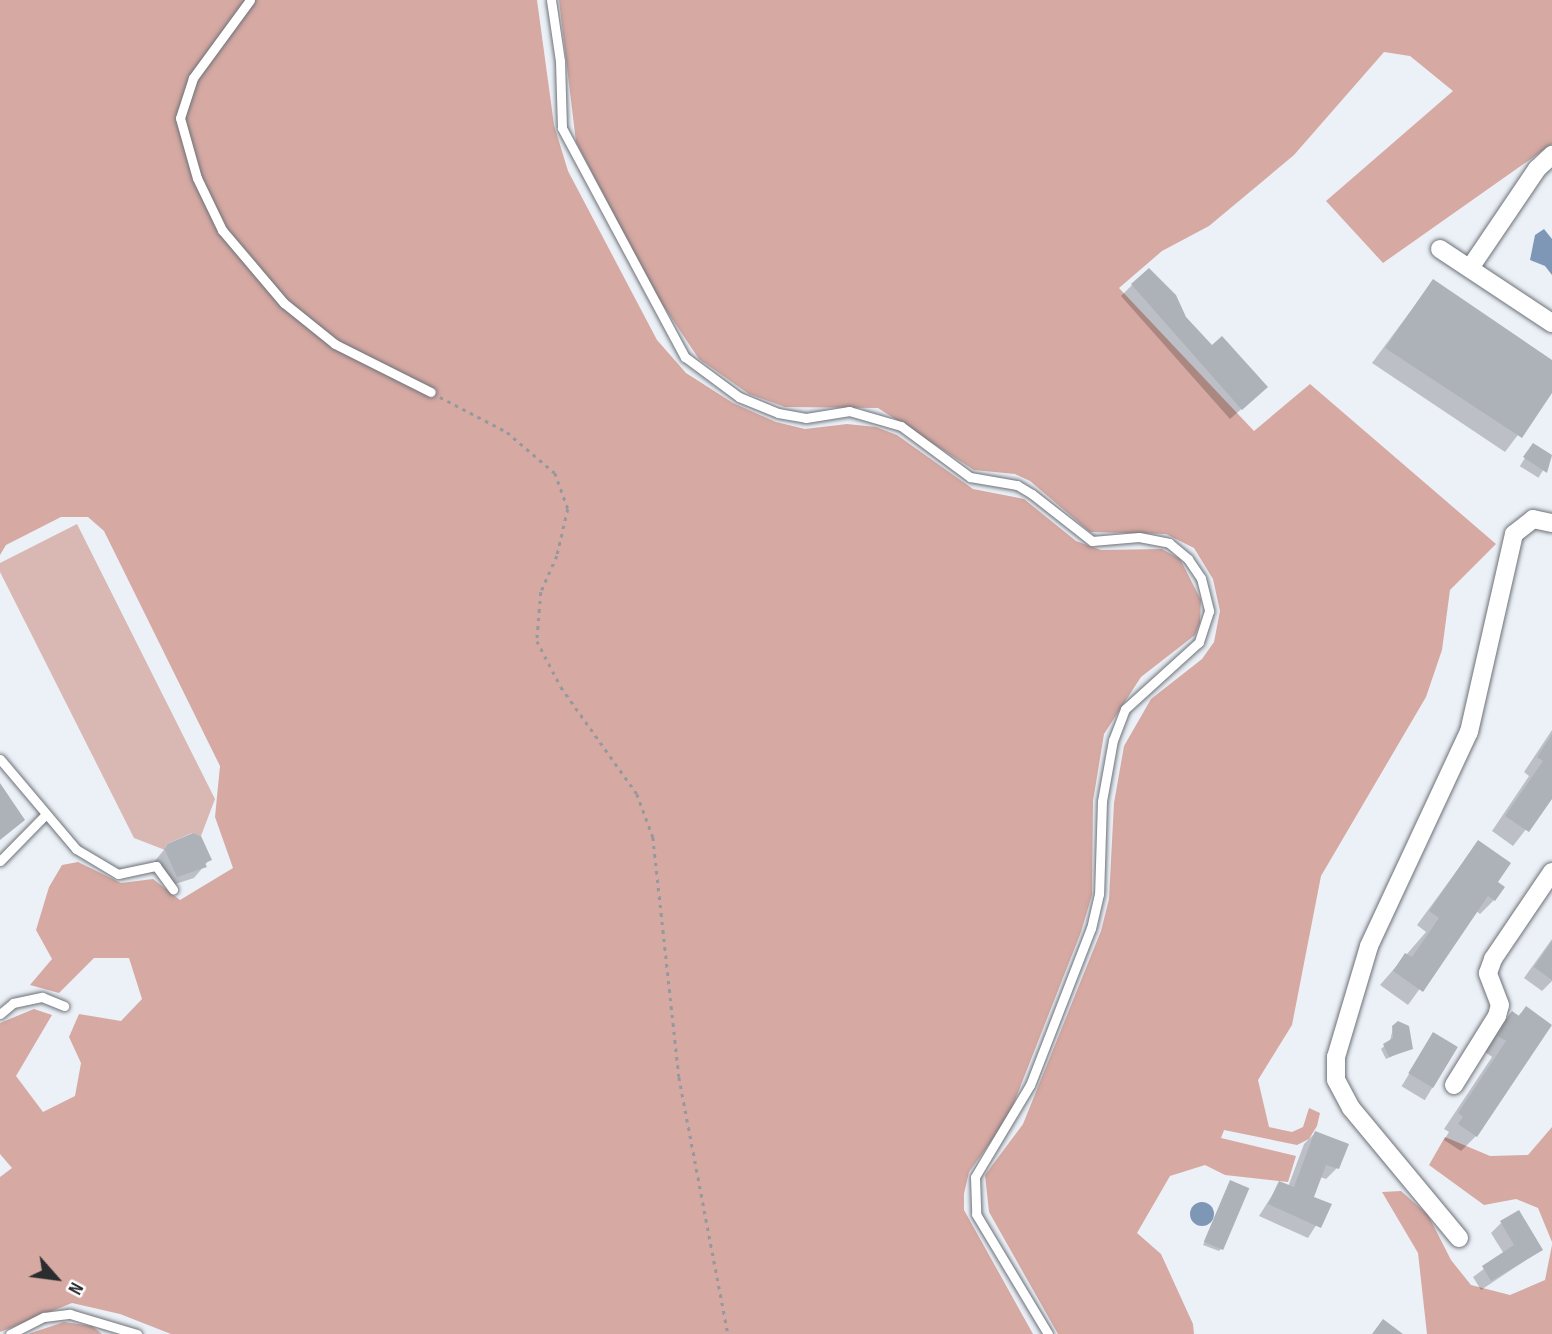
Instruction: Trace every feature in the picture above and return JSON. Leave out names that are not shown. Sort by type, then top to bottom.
[{"type":"street","points":[[1470,268],[1537,169],[1552,155]]},
{"type":"street","points":[[1440,249],[1552,323]]},
{"type":"street","points":[[1459,1238],[1351,1108],[1336,1080],[1336,1057],[1369,946],[1469,732],[1514,534],[1534,519],[1552,523]]},
{"type":"street","points":[[1454,1086],[1497,1016],[1500,1005],[1488,973],[1493,960],[1552,872]]},
{"type":"lane","points":[[250,0],[193,78],[180,118],[197,178],[222,230],[285,303],[335,344],[430,392]]},
{"type":"lane","points":[[551,0],[560,61],[562,128],[685,357],[739,397],[778,413],[806,418],[849,411],[901,426],[970,477],[1017,485],[1032,494],[1092,541],[1139,537],[1169,543],[1188,559],[1200,578],[1209,611],[1199,642],[1125,709],[1113,740],[1102,802],[1099,894],[1091,928],[1026,1094],[975,1177],[976,1214],[1048,1334]]},
{"type":"lane","points":[[0,759],[76,849],[118,874],[156,866],[173,889]]},
{"type":"lane","points":[[0,861],[45,815]]},
{"type":"lane","points":[[0,1014],[13,1003],[42,997],[64,1006]]},
{"type":"lane","points":[[10,1334],[44,1317],[70,1314],[138,1334]]},
{"type":"path","points":[[430,392],[507,432],[555,473],[568,509],[557,556],[541,592],[537,641],[561,687],[637,794],[653,837],[679,1077],[728,1334]]},
{"type":"shaded area","points":[[0,0],[537,0],[554,125],[568,171],[657,340],[686,373],[733,403],[776,422],[805,429],[847,424],[876,427],[897,435],[973,489],[1024,499],[1076,541],[1101,550],[1162,549],[1180,559],[1201,600],[1200,623],[1195,635],[1141,677],[1104,734],[1093,801],[1092,895],[1081,932],[1008,1118],[969,1172],[964,1194],[964,1210],[1033,1334],[171,1334],[120,1314],[72,1303],[0,1332],[0,1177],[12,1168],[0,1154],[0,1023],[34,1009],[52,1015],[16,1076],[43,1112],[75,1096],[81,1063],[69,1037],[79,1014],[121,1021],[142,999],[129,958],[94,958],[59,993],[30,985],[52,959],[36,930],[49,887],[62,865],[78,862],[121,883],[153,879],[180,900],[233,868],[215,817],[220,766],[104,531],[88,517],[61,517],[6,545],[0,555]]},
{"type":"shaded area","points":[[559,0],[1552,0],[1552,144],[1383,263],[1326,201],[1453,91],[1410,56],[1384,52],[1294,155],[1209,226],[1162,251],[1119,288],[1254,431],[1310,384],[1496,544],[1450,590],[1442,650],[1426,697],[1321,876],[1292,1025],[1258,1080],[1269,1127],[1292,1132],[1303,1127],[1309,1108],[1320,1113],[1317,1126],[1309,1139],[1297,1145],[1224,1130],[1221,1138],[1296,1156],[1288,1182],[1225,1175],[1205,1165],[1170,1176],[1137,1233],[1161,1254],[1193,1324],[1194,1334],[1058,1334],[989,1212],[985,1175],[1023,1124],[1101,931],[1109,899],[1114,803],[1124,746],[1151,699],[1202,659],[1214,642],[1220,611],[1213,579],[1194,548],[1166,534],[1090,532],[1030,481],[1015,474],[974,470],[878,408],[785,407],[749,394],[699,359],[654,292],[576,142]]},
{"type":"shaded area","points":[[77,524],[215,799],[201,836],[192,833],[167,844],[165,850],[134,838],[0,572],[0,563]]},
{"type":"shaded area","points":[[1552,1127],[1552,1242],[1538,1208],[1516,1199],[1484,1205],[1429,1165],[1445,1137],[1490,1156],[1528,1155]]},
{"type":"shaded area","points":[[1401,1191],[1428,1215],[1451,1260],[1471,1285],[1510,1295],[1545,1280],[1552,1245],[1552,1334],[1427,1334],[1418,1253],[1382,1192]]},
{"type":"shaded area","points":[[64,1322],[92,1326],[102,1334],[28,1334]]},
{"type":"water","points":[[1544,229],[1552,239],[1552,275],[1545,266],[1530,260],[1535,235]]},
{"type":"water","points":[[1202,1202],[1211,1205],[1214,1214],[1211,1223],[1202,1226],[1193,1223],[1190,1214],[1193,1205]]},
{"type":"building","points":[[1149,268],[1176,295],[1186,317],[1212,345],[1222,336],[1268,387],[1242,410],[1131,284]]},
{"type":"building","points":[[1433,279],[1552,360],[1552,393],[1522,438],[1385,348]]},
{"type":"building","points":[[1533,443],[1552,455],[1547,473],[1523,457]]},
{"type":"building","points":[[1552,734],[1552,799],[1529,832],[1505,816],[1543,761],[1537,757]]},
{"type":"building","points":[[0,783],[25,820],[0,840]]},
{"type":"building","points":[[193,833],[201,836],[212,860],[205,863],[207,867],[177,877],[165,850],[167,844]]},
{"type":"building","points":[[1478,840],[1511,863],[1498,882],[1505,887],[1495,901],[1488,896],[1423,992],[1393,971],[1405,953],[1412,957],[1439,918],[1429,911]]},
{"type":"building","points":[[1552,941],[1552,980],[1534,967]]},
{"type":"building","points":[[1526,1006],[1552,1025],[1477,1137],[1458,1124],[1463,1117],[1458,1113],[1506,1041],[1498,1036],[1509,1015],[1512,1011],[1519,1016]]},
{"type":"building","points":[[1398,1021],[1409,1026],[1413,1049],[1389,1057],[1383,1044],[1393,1038],[1392,1026]]},
{"type":"building","points":[[1433,1032],[1458,1047],[1433,1088],[1408,1073]]},
{"type":"building","points":[[1315,1131],[1349,1144],[1339,1169],[1326,1165],[1314,1197],[1332,1204],[1321,1228],[1268,1204],[1279,1181],[1294,1187]]},
{"type":"building","points":[[1230,1180],[1249,1188],[1223,1250],[1204,1242]]},
{"type":"building","points":[[1519,1210],[1543,1250],[1491,1281],[1482,1266],[1514,1245],[1500,1221]]},
{"type":"building","points":[[1383,1319],[1403,1334],[1372,1334]]}]
